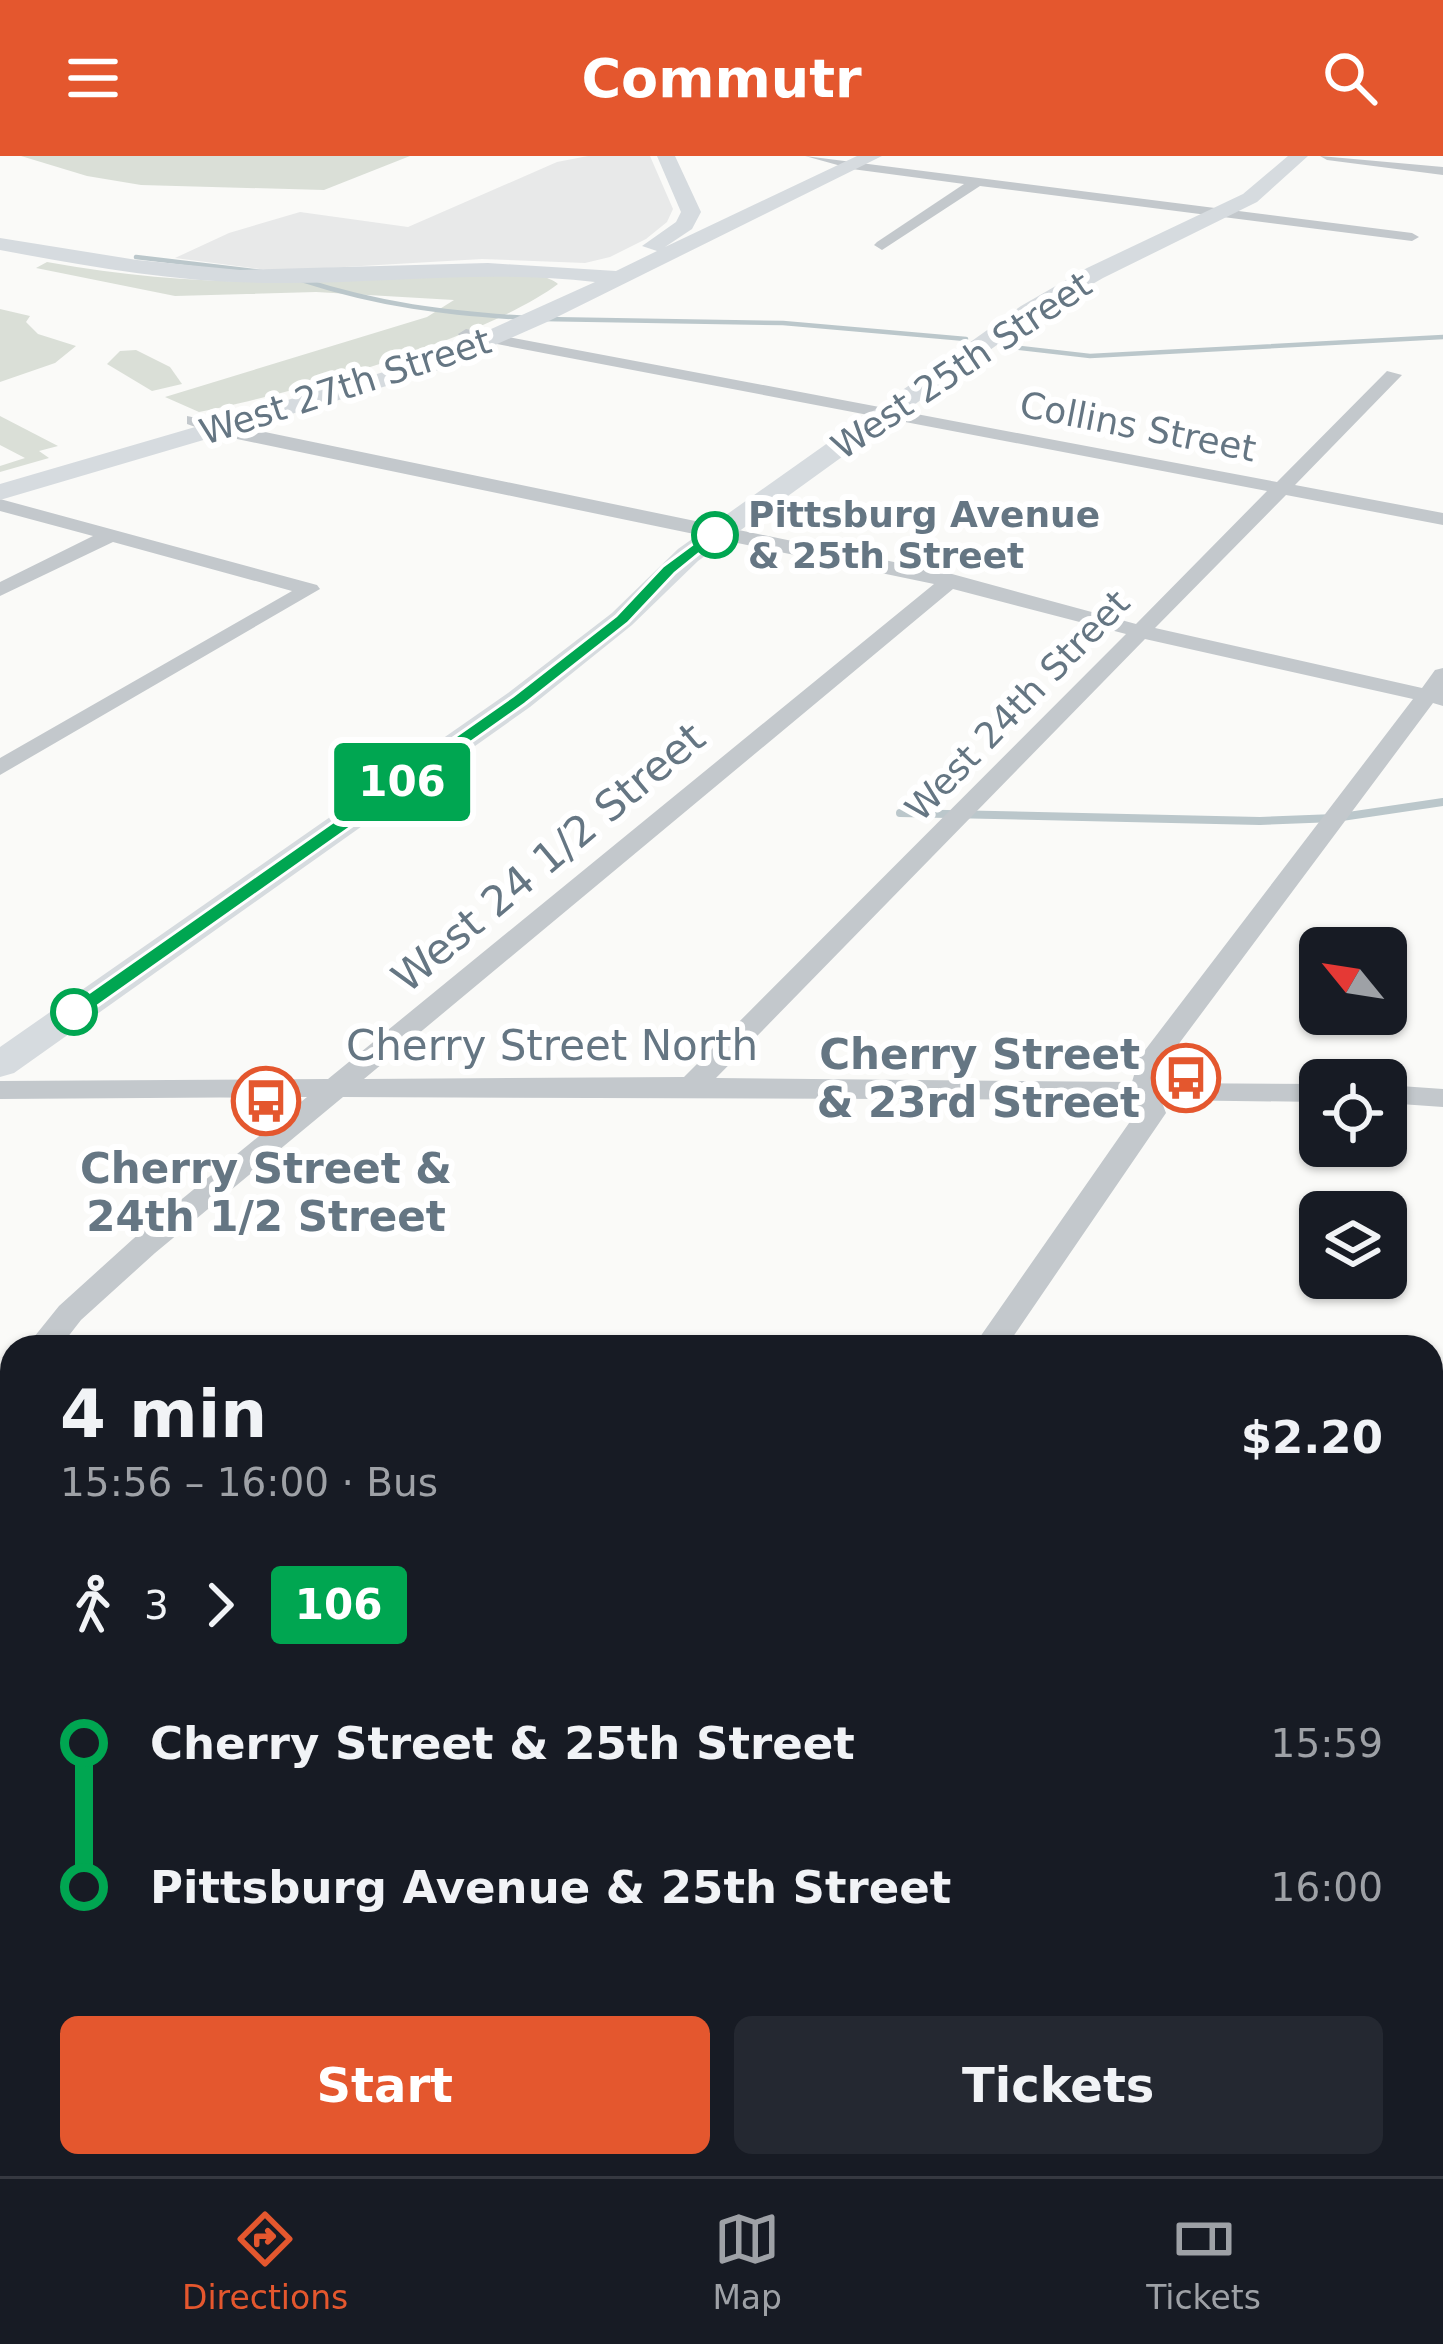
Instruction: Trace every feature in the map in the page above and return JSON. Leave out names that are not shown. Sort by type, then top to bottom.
[{"type":"street","points":[[0,244],[126,267],[216,276],[500,267],[606,276],[685,225],[691,212],[666,156]]},
{"type":"street","points":[[812,156],[852,165],[1412,236]]},
{"type":"street","name":"West 27th Street","points":[[0,493],[466,334],[873,156]]},
{"type":"street","name":"West 25th Street","points":[[0,1065],[519,700],[622,619],[669,570],[717,533],[1029,311],[1094,273],[1250,198],[1299,156]]},
{"type":"street","points":[[1327,156],[1443,172]]},
{"type":"street","points":[[882,244],[977,181]]},
{"type":"street","name":"West 27th Street","points":[[0,479],[426,367],[493,340],[606,276]]},
{"type":"street","name":"Collins Street","points":[[466,334],[1443,519]]},
{"type":"street","name":"West 24th Street","points":[[692,1086],[1393,375]]},
{"type":"street","points":[[205,425],[952,580],[1139,631],[1438,689],[1149,1064],[1144,1093],[1151,1114],[1006,1335]]},
{"type":"street","points":[[0,506],[310,589],[0,768]]},
{"type":"street","points":[[0,590],[111,535]]},
{"type":"street","name":"West 24 1/2 Street","points":[[52,1335],[70,1312],[144,1246],[952,580]]},
{"type":"street","name":"Cherry Street North","points":[[0,1090],[692,1086],[1299,1093]]},
{"type":"street","points":[[1407,1095],[1443,1098]]},
{"type":"shaded area","points":[[21,156],[410,156],[324,190],[141,185],[87,176]]},
{"type":"shaded area","points":[[588,156],[650,156],[673,209],[667,222],[646,239],[610,257],[585,263],[482,259],[275,271],[175,258],[229,233],[300,212],[408,227],[557,162]]},
{"type":"shaded area","points":[[47,262],[200,280],[346,281],[507,273],[537,275],[558,284],[484,325],[386,362],[199,412],[165,397],[427,317],[454,300],[316,292],[175,296],[36,268]]},
{"type":"shaded area","points":[[0,309],[30,316],[26,322],[38,334],[76,346],[55,363],[0,382]]},
{"type":"shaded area","points":[[136,350],[170,367],[182,384],[152,391],[107,364],[120,351]]},
{"type":"shaded area","points":[[0,416],[58,446],[39,451],[49,458],[0,472],[0,466],[25,458],[0,445]]},
{"type":"waterway","points":[[136,257],[262,272]]},
{"type":"waterway","points":[[302,280],[412,306],[526,318]]},
{"type":"waterway","points":[[543,319],[783,323],[966,339]]},
{"type":"waterway","points":[[1011,347],[1090,356],[1443,337]]},
{"type":"waterway","points":[[900,813],[1260,821],[1335,818],[1443,802]]},
{"type":"bus line","name":"106","points":[[74,1012],[519,700],[622,619],[669,570],[715,535]]},
{"type":"place","name":"Pittsburg Avenue & 25th Street","points":[[715,535]]},
{"type":"place","name":"Cherry Street & 23rd Street","points":[[1186,1078]]},
{"type":"place","name":"Cherry Street & 24th 1/2 Street","points":[[266,1101]]}]
